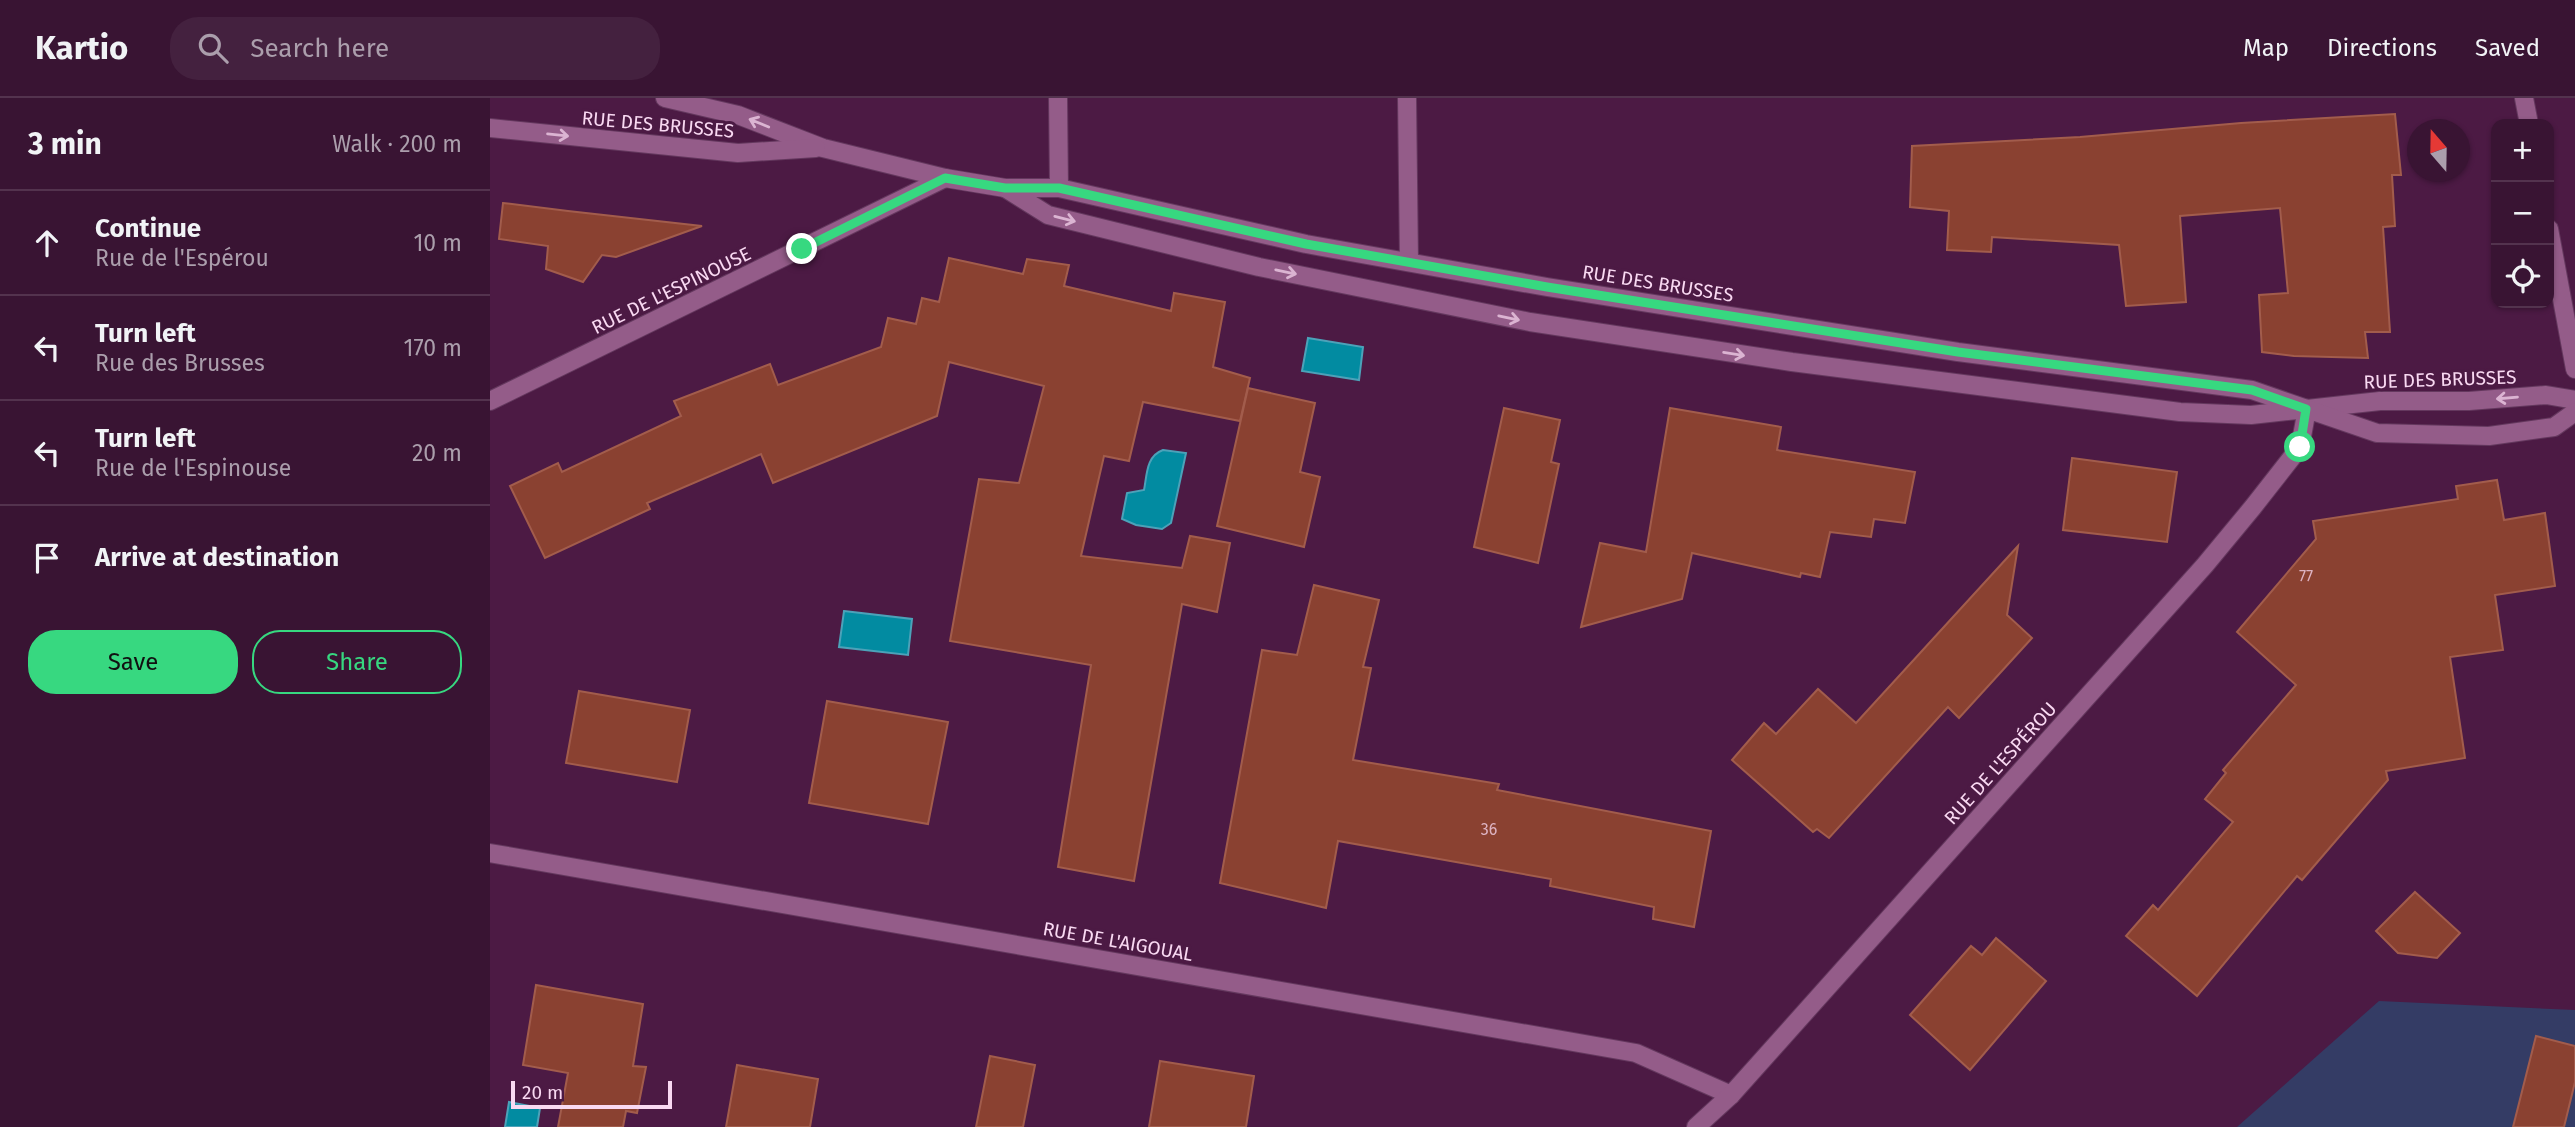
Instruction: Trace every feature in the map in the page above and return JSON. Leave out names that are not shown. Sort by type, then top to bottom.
[{"type":"street","name":"RUE DES BRUSSES","points":[[664,98],[738,115],[823,148],[945,178],[1005,188],[1059,188],[1306,244],[1561,289],[1958,352],[2252,390],[2377,433],[2489,436],[2554,427],[2575,412]]},
{"type":"street","points":[[1058,98],[1059,188]]},
{"type":"street","points":[[1407,98],[1409,262]]},
{"type":"street","points":[[2524,98],[2528,119]]},
{"type":"street","name":"RUE DES BRUSSES","points":[[490,128],[738,153],[823,148]]},
{"type":"street","name":"RUE DE L'ESPINOUSE","points":[[490,401],[945,178]]},
{"type":"street","name":"RUE DES BRUSSES","points":[[1005,188],[1048,215],[1259,267],[1530,322],[1792,362],[2179,412],[2251,415],[2380,401],[2469,401],[2546,395],[2575,400]]},
{"type":"street","points":[[2552,245],[2575,369]]},
{"type":"street","name":"RUE DE L'ESPÉROU","points":[[1696,1127],[1731,1096],[2245,517],[2300,447],[2306,409]]},
{"type":"street","name":"RUE DE L'AIGOUAL","points":[[490,853],[1636,1053],[1731,1096]]},
{"type":"shaded area","points":[[1308,338],[1363,347],[1359,380],[1302,371]]},
{"type":"shaded area","points":[[1163,450],[1186,453],[1171,523],[1162,529],[1136,525],[1122,519],[1127,493],[1144,490],[1150,461]]},
{"type":"shaded area","points":[[844,611],[912,619],[908,655],[839,647]]},
{"type":"shaded area","points":[[2379,1001],[2575,1010],[2575,1127],[2237,1127]]},
{"type":"shaded area","points":[[509,1102],[540,1108],[537,1127],[505,1127]]},
{"type":"building","points":[[2395,114],[2401,175],[2392,175],[2395,226],[2383,227],[2390,332],[2365,332],[2368,358],[2294,356],[2262,352],[2259,295],[2288,293],[2280,208],[2180,216],[2186,302],[2126,306],[2119,245],[1992,237],[1991,252],[1947,250],[1949,211],[1910,207],[1912,146],[2080,137],[2241,123]]},
{"type":"building","points":[[503,203],[702,226],[616,257],[602,255],[583,282],[546,269],[548,246],[499,239]]},
{"type":"building","points":[[949,258],[1023,274],[1027,259],[1069,265],[1064,286],[1171,311],[1174,293],[1225,302],[1213,367],[1250,378],[1240,421],[1143,402],[1129,461],[1104,456],[1081,556],[1182,568],[1190,536],[1230,543],[1217,612],[1182,604],[1134,881],[1058,867],[1091,665],[950,641],[979,479],[1019,483],[1044,386],[949,362],[937,416],[773,483],[761,454],[647,503],[650,509],[545,558],[510,486],[558,463],[562,472],[681,416],[674,401],[770,364],[778,385],[881,347],[888,318],[916,324],[922,298],[939,302]]},
{"type":"building","points":[[1248,388],[1315,403],[1300,472],[1320,477],[1304,547],[1217,526]]},
{"type":"building","points":[[1504,408],[1560,420],[1551,462],[1559,464],[1538,563],[1474,547]]},
{"type":"building","points":[[1670,408],[1781,427],[1777,450],[1915,472],[1905,523],[1874,519],[1871,537],[1830,532],[1820,577],[1801,573],[1800,577],[1692,553],[1682,599],[1581,627],[1600,543],[1646,552]]},
{"type":"building","points":[[2072,458],[2177,472],[2167,542],[2063,530]]},
{"type":"building","points":[[2497,480],[2504,520],[2545,513],[2555,586],[2495,595],[2503,650],[2450,657],[2465,758],[2386,771],[2388,780],[2302,880],[2297,876],[2197,996],[2126,936],[2153,905],[2158,910],[2233,822],[2205,799],[2226,773],[2223,770],[2296,685],[2237,632],[2316,539],[2313,521],[2458,499],[2456,486]]},
{"type":"building","points":[[2018,546],[2007,615],[2032,638],[1959,718],[1948,707],[1829,838],[1817,829],[1813,832],[1732,760],[1764,723],[1776,734],[1818,689],[1856,723]]},
{"type":"building","points":[[1314,585],[1379,600],[1363,667],[1371,668],[1353,760],[1499,784],[1497,790],[1711,831],[1694,927],[1653,919],[1654,907],[1550,886],[1551,879],[1338,841],[1326,908],[1220,883],[1262,650],[1297,655]]},
{"type":"building","points":[[579,691],[690,710],[677,782],[566,763]]},
{"type":"building","points":[[827,701],[948,722],[928,824],[809,803]]},
{"type":"building","points":[[2415,892],[2460,933],[2437,958],[2398,953],[2376,931]]},
{"type":"building","points":[[1996,938],[2046,981],[1970,1070],[1910,1015],[1971,946],[1982,955]]},
{"type":"building","points":[[536,985],[643,1004],[633,1066],[646,1067],[637,1113],[626,1111],[623,1127],[558,1127],[568,1073],[523,1065]]},
{"type":"building","points":[[2536,1036],[2575,1046],[2575,1082],[2564,1127],[2513,1127]]},
{"type":"building","points":[[990,1056],[1035,1065],[1023,1127],[976,1127]]},
{"type":"building","points":[[1160,1061],[1254,1076],[1246,1127],[1149,1127]]},
{"type":"building","points":[[737,1065],[818,1079],[810,1127],[726,1127]]},
{"type":"route","points":[[802,249],[945,178],[1005,188],[1059,188],[1306,244],[1547,287],[1958,352],[2252,390],[2306,409],[2300,447]]}]
